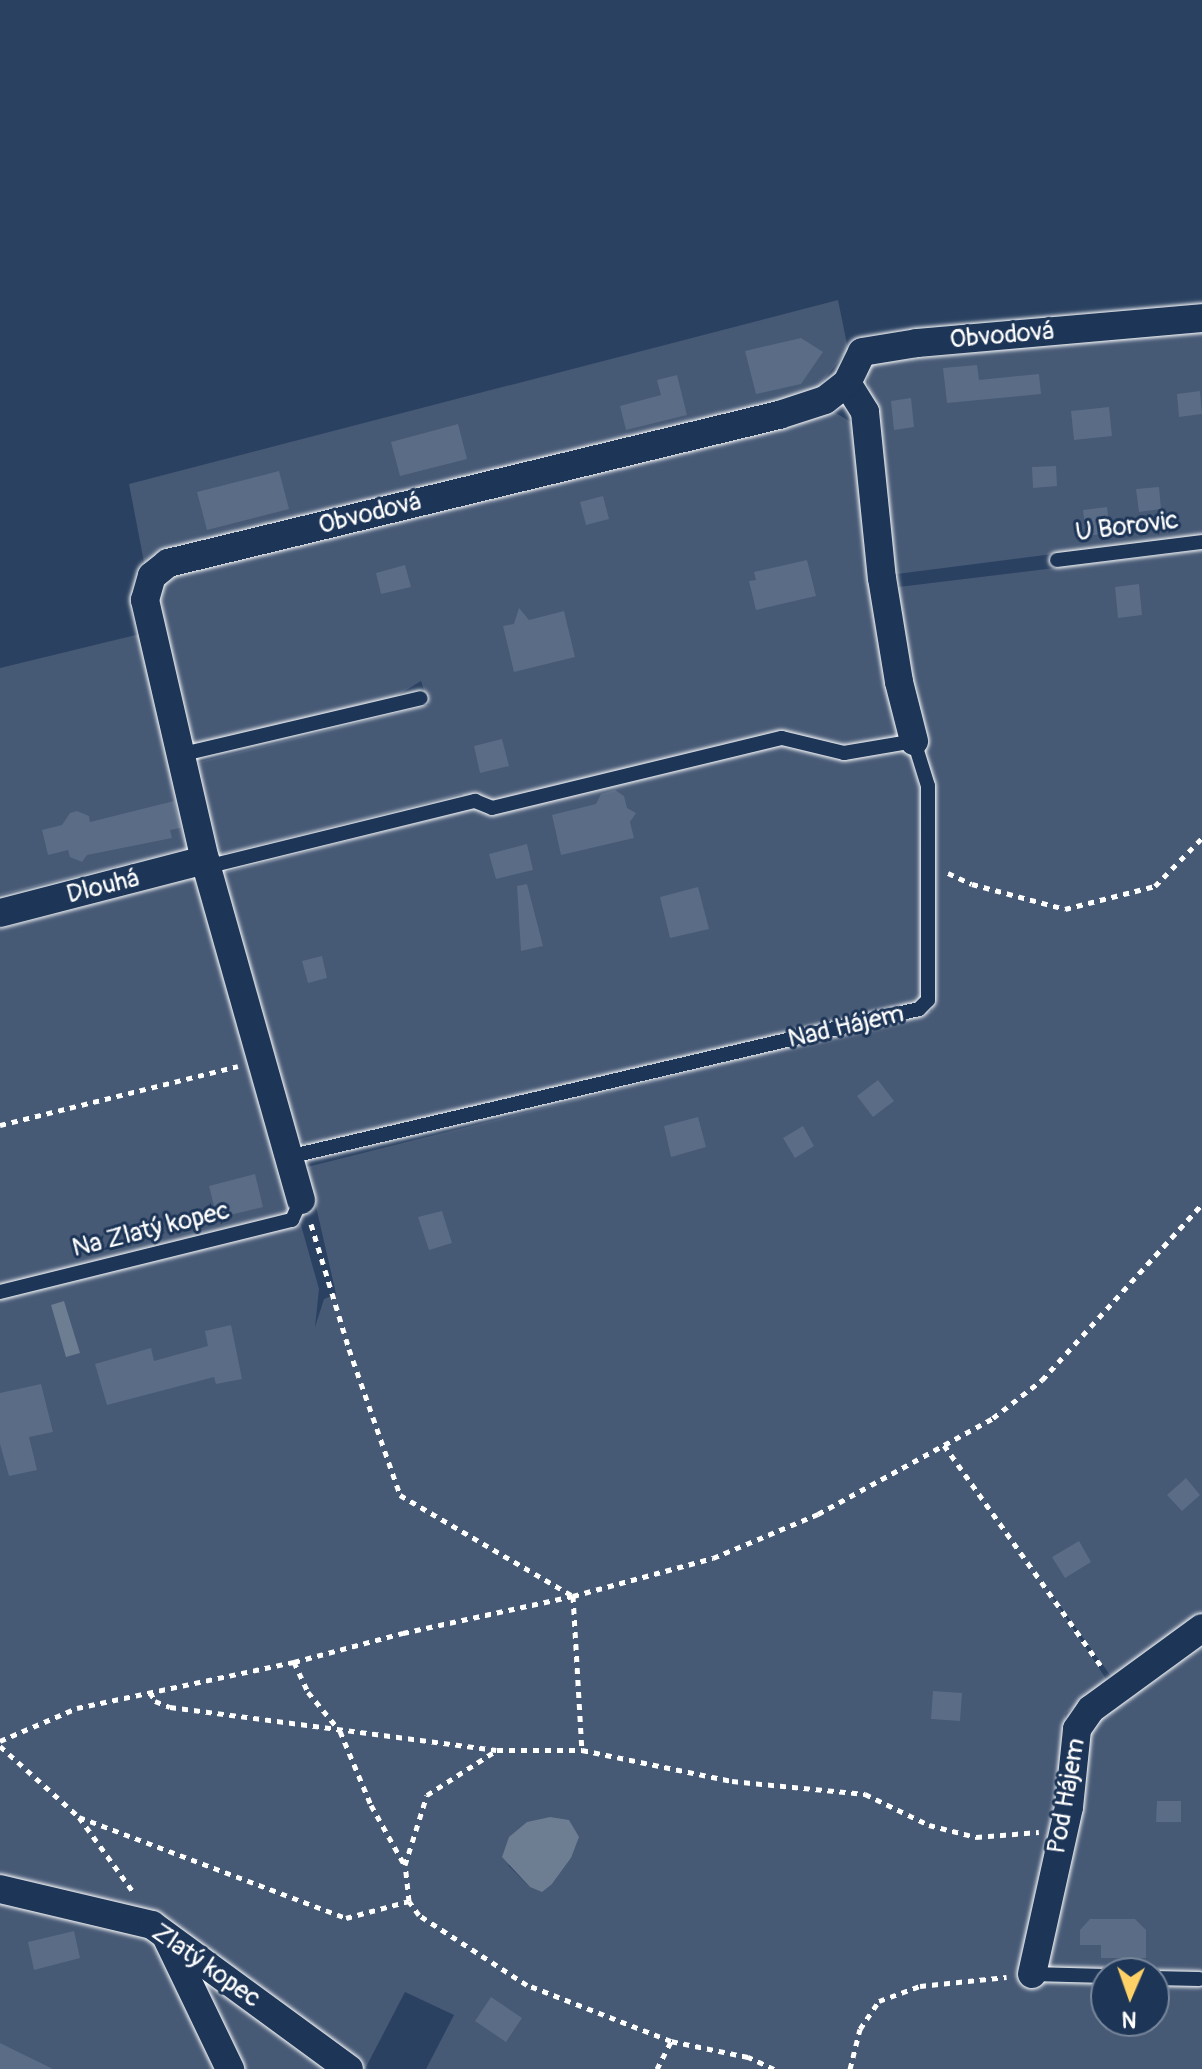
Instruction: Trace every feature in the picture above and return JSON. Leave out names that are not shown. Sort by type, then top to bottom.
[{"type":"street","name":"Obvodová","points":[[300,1205],[205,860],[145,600],[152,576],[168,563],[779,415],[825,400],[847,383],[862,352],[917,343],[1202,318]]},
{"type":"street","name":"Nad Hájem","points":[[847,383],[865,412],[882,578],[899,682],[914,741]]},
{"type":"street","name":"Dlouhá","points":[[0,913],[205,860]]},
{"type":"street","name":"Pod Hájem","points":[[1032,1974],[1069,1807],[1077,1729],[1091,1709],[1202,1628]]},
{"type":"street","name":"Zlatý kopec","points":[[0,1889],[159,1930],[349,2069]]},
{"type":"street","points":[[159,1930],[230,2069]]},
{"type":"lane","name":"U Borovic","points":[[1057,560],[1202,542]]},
{"type":"lane","points":[[183,754],[421,698]]},
{"type":"lane","points":[[205,860],[218,864],[475,801],[492,808],[782,738],[844,753],[914,741]]},
{"type":"lane","name":"Nad Hájem","points":[[288,1157],[919,1009],[928,1000],[928,786],[914,741]]},
{"type":"lane","name":"Na Zlatý kopec","points":[[0,1292],[292,1220],[300,1205]]},
{"type":"lane","points":[[1032,1974],[1090,1976]]},
{"type":"lane","points":[[1170,1978],[1199,1979]]},
{"type":"path","points":[[928,864],[972,884],[1065,909],[1155,886],[1202,838]]},
{"type":"path","points":[[0,1125],[262,1060]]},
{"type":"path","points":[[159,1930],[126,1877],[79,1817],[0,1744],[77,1708],[294,1662],[403,1633],[573,1596],[713,1558],[818,1514],[993,1418],[1042,1380],[1202,1204]]},
{"type":"path","points":[[300,1205],[308,1212],[349,1349],[400,1495],[573,1596]]},
{"type":"path","points":[[944,1445],[1117,1688]]},
{"type":"path","points":[[573,1596],[582,1750]]},
{"type":"path","points":[[294,1662],[308,1692],[340,1731],[371,1805],[405,1865],[409,1901],[419,1915],[527,1985],[671,2041],[748,2057],[774,2069]]},
{"type":"path","points":[[150,1692],[155,1701],[170,1707],[497,1750],[582,1750],[732,1781],[865,1794],[929,1825],[976,1837],[1063,1831]]},
{"type":"path","points":[[405,1865],[427,1795],[497,1750]]},
{"type":"path","points":[[79,1817],[346,1918],[409,1901]]},
{"type":"path","points":[[850,2069],[860,2029],[879,2001],[920,1986],[1032,1974]]},
{"type":"path","points":[[657,2069],[671,2041]]},
{"type":"shaded area","points":[[838,300],[848,349],[813,394],[144,562],[129,484]]},
{"type":"shaded area","points":[[1202,330],[1202,535],[889,575],[866,364]]},
{"type":"shaded area","points":[[831,410],[859,427],[895,691],[920,789],[923,1000],[308,1145],[292,1135],[223,873],[468,810],[462,794],[218,855],[195,763],[429,705],[421,681],[385,703],[191,746],[155,597],[171,571]]},
{"type":"shaded area","points":[[1202,550],[1202,1613],[1113,1679],[1042,1581],[1108,1682],[1065,1714],[1062,1907],[1091,1723],[1202,1644],[1202,2069],[426,2069],[454,2015],[405,1992],[365,2069],[173,1932],[222,2069],[0,2069],[0,1299],[301,1225],[319,1289],[315,1327],[324,1299],[336,1294],[307,1167],[932,1011],[934,788],[909,704],[890,588]],"holes":[[[571,1858],[552,1884],[530,1887],[508,1865]]]},
{"type":"shaded area","points":[[148,632],[196,832],[187,849],[0,895],[0,668]]},
{"type":"shaded area","points":[[195,878],[294,1212],[0,1285],[0,929]]},
{"type":"shaded area","points":[[64,1301],[80,1353],[66,1357],[51,1305]]},
{"type":"shaded area","points":[[550,1817],[569,1820],[579,1837],[571,1858],[552,1884],[542,1892],[530,1887],[502,1857],[509,1837],[527,1822]]},
{"type":"shaded area","points":[[193,1960],[341,2069],[238,2069]]},
{"type":"building","points":[[801,338],[823,352],[801,384],[756,394],[745,351]]},
{"type":"building","points":[[977,365],[979,380],[1039,374],[1041,394],[947,403],[943,368]]},
{"type":"building","points":[[677,375],[687,415],[626,430],[620,406],[661,395],[657,380]]},
{"type":"building","points":[[1200,391],[1202,414],[1179,417],[1177,394]]},
{"type":"building","points":[[911,398],[914,427],[894,430],[891,401]]},
{"type":"building","points":[[1109,407],[1112,436],[1074,440],[1071,411]]},
{"type":"building","points":[[458,424],[467,459],[400,476],[391,442]]},
{"type":"building","points":[[1056,466],[1057,486],[1033,488],[1032,467]]},
{"type":"building","points":[[279,471],[289,509],[207,530],[197,492]]},
{"type":"building","points":[[1159,487],[1161,509],[1139,512],[1136,489]]},
{"type":"building","points":[[603,496],[609,519],[586,525],[580,502]]},
{"type":"building","points":[[1107,507],[1110,533],[1086,536],[1083,510]]},
{"type":"building","points":[[807,560],[816,596],[756,610],[749,581],[756,580],[754,572]]},
{"type":"building","points":[[405,565],[411,587],[381,594],[376,573]]},
{"type":"building","points":[[1139,584],[1142,615],[1118,618],[1115,587]]},
{"type":"building","points":[[519,608],[529,620],[564,611],[575,657],[514,672],[503,626],[514,624]]},
{"type":"building","points":[[502,739],[509,766],[480,773],[474,746]]},
{"type":"building","points":[[615,790],[624,796],[627,808],[636,813],[630,822],[634,838],[561,855],[552,815],[596,804],[601,794]]},
{"type":"building","points":[[174,801],[180,828],[170,830],[172,838],[87,855],[82,862],[70,857],[68,850],[48,855],[42,830],[62,825],[70,813],[77,811],[89,816],[90,822]]},
{"type":"building","points":[[527,844],[533,870],[496,879],[489,854]]},
{"type":"building","points":[[527,884],[543,946],[521,951],[517,886]]},
{"type":"building","points":[[698,887],[709,929],[670,938],[660,897]]},
{"type":"building","points":[[322,956],[327,978],[308,983],[302,961]]},
{"type":"building","points":[[878,1080],[894,1101],[873,1117],[857,1096]]},
{"type":"building","points":[[698,1117],[706,1147],[671,1157],[664,1126]]},
{"type":"building","points":[[803,1126],[814,1146],[795,1158],[783,1138]]},
{"type":"building","points":[[255,1174],[263,1207],[217,1218],[209,1186]]},
{"type":"building","points":[[442,1211],[452,1243],[429,1250],[418,1217]]},
{"type":"building","points":[[231,1325],[242,1379],[216,1384],[214,1377],[107,1405],[95,1364],[151,1348],[154,1361],[208,1346],[205,1331]]},
{"type":"building","points":[[41,1384],[53,1432],[29,1437],[37,1470],[9,1476],[0,1444],[0,1393]]},
{"type":"building","points":[[1186,1478],[1200,1495],[1182,1511],[1167,1495]]},
{"type":"building","points":[[1079,1541],[1091,1562],[1065,1578],[1052,1557]]},
{"type":"building","points":[[933,1691],[962,1693],[960,1721],[931,1719]]},
{"type":"building","points":[[1157,1801],[1181,1801],[1181,1822],[1156,1822]]},
{"type":"building","points":[[1090,1919],[1135,1919],[1146,1930],[1146,1957],[1101,1957],[1101,1945],[1080,1945],[1080,1930]]},
{"type":"building","points":[[74,1931],[80,1958],[34,1970],[28,1942]]},
{"type":"building","points":[[491,1997],[522,2018],[506,2042],[475,2021]]},
{"type":"building","points":[[0,2043],[53,2069],[0,2069]]}]
